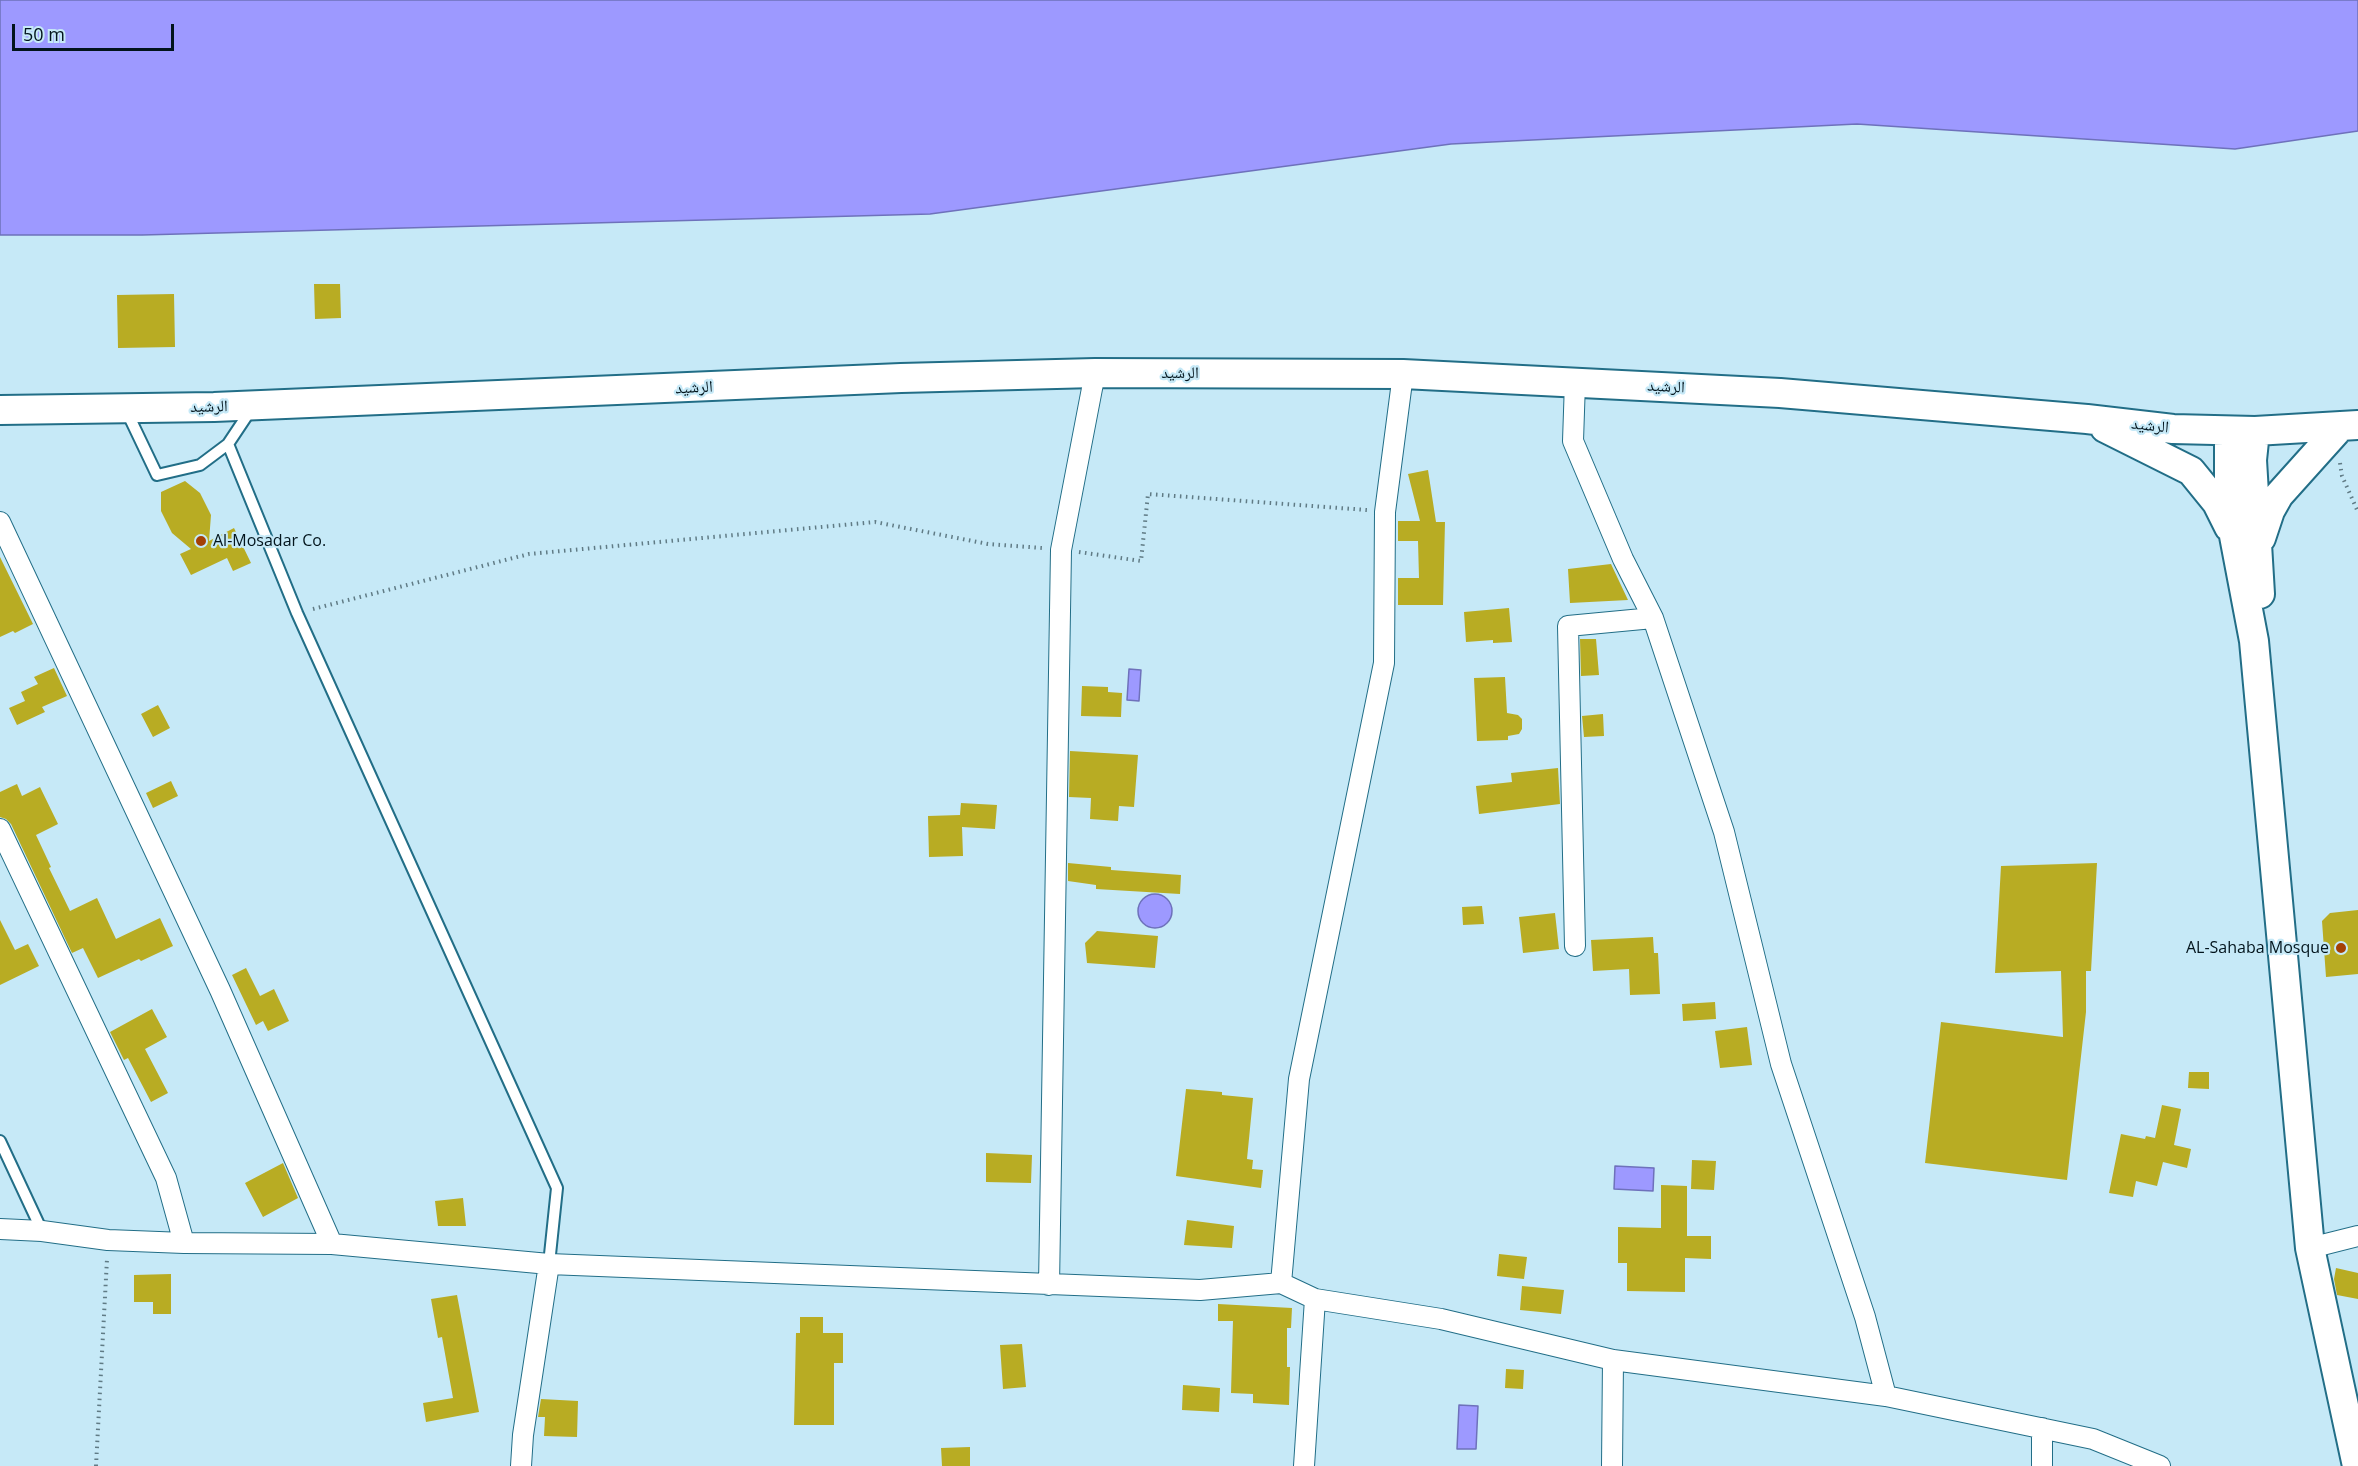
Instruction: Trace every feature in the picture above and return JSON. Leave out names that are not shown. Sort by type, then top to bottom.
[{"type":"main road","name":"الرشيد","points":[[0,410],[254,406],[902,378],[1095,373],[1402,374],[1780,393],[2087,419],[2173,429],[2242,431],[2351,426]]},
{"type":"main road","points":[[2087,419],[2191,471],[2246,542]]},
{"type":"main road","points":[[2246,542],[2270,511],[2279,495],[2351,426]]},
{"type":"main road","points":[[2242,431],[2252,460],[2246,542],[2310,1248],[2357,1461]]},
{"type":"street","points":[[1049,1285],[1061,549],[1095,373]]},
{"type":"street","points":[[1281,1283],[1299,1079],[1384,663],[1385,512],[1402,374]]},
{"type":"street","points":[[1575,382],[1573,441],[1623,559],[1653,618],[1724,832],[1781,1064],[1865,1317],[1886,1396]]},
{"type":"street","points":[[0,522],[220,990],[332,1244]]},
{"type":"street","points":[[1575,946],[1568,626],[1653,618]]},
{"type":"street","points":[[0,829],[165,1178],[184,1243]]},
{"type":"street","points":[[0,1229],[42,1231],[108,1240],[332,1244],[549,1264],[1200,1290],[1281,1283],[1315,1299],[1441,1319],[1613,1360],[1886,1396],[2042,1428],[2093,1439],[2160,1466]]},
{"type":"street","points":[[2310,1248],[2358,1236]]},
{"type":"street","points":[[520,1466],[549,1264]]},
{"type":"street","points":[[1304,1466],[1315,1299]]},
{"type":"street","points":[[1612,1466],[1613,1360]]},
{"type":"street","points":[[2042,1428],[2042,1466]]},
{"type":"lane","points":[[125,408],[157,475],[200,465],[228,444],[254,406]]},
{"type":"lane","points":[[228,444],[297,613],[557,1188],[549,1264]]},
{"type":"lane","points":[[0,1141],[42,1231]]},
{"type":"path","points":[[2351,426],[2340,458],[2342,476],[2358,512]]},
{"type":"path","points":[[297,613],[529,555],[875,522],[988,544],[1061,549],[1141,561],[1148,494],[1385,512]]},
{"type":"path","points":[[96,1466],[108,1240]]},
{"type":"shaded area","points":[[0,0],[2358,0],[2358,131],[2235,149],[1857,124],[1451,144],[930,214],[142,235],[0,235]]},
{"type":"shaded area","points":[[1129,669],[1141,670],[1139,701],[1127,700]]},
{"type":"shaded area","points":[[1155,894],[1167,899],[1172,911],[1167,923],[1155,928],[1143,923],[1138,911],[1143,899]]},
{"type":"shaded area","points":[[1615,1166],[1654,1168],[1653,1191],[1614,1189]]},
{"type":"shaded area","points":[[1459,1405],[1478,1406],[1476,1449],[1457,1449]]},
{"type":"building","points":[[314,284],[340,284],[341,318],[315,319]]},
{"type":"building","points":[[174,294],[175,347],[118,348],[117,295]]},
{"type":"building","points":[[1428,470],[1436,522],[1445,522],[1443,605],[1398,605],[1398,578],[1419,578],[1418,541],[1398,541],[1398,521],[1420,521],[1408,474]]},
{"type":"building","points":[[185,481],[200,493],[211,515],[209,541],[234,528],[251,563],[233,571],[227,558],[191,575],[180,554],[191,549],[172,533],[161,511],[161,492]]},
{"type":"building","points":[[0,557],[33,624],[0,637]]},
{"type":"building","points":[[1611,564],[1628,600],[1570,603],[1568,569]]},
{"type":"building","points":[[1509,608],[1512,642],[1493,643],[1493,640],[1466,642],[1464,612]]},
{"type":"building","points":[[1580,639],[1596,639],[1599,675],[1581,676]]},
{"type":"building","points":[[54,668],[67,696],[42,707],[45,712],[17,725],[9,708],[25,701],[21,692],[38,684],[34,677]]},
{"type":"building","points":[[1505,677],[1507,713],[1518,715],[1522,719],[1522,729],[1519,734],[1508,736],[1508,740],[1477,741],[1474,678]]},
{"type":"building","points":[[1082,686],[1108,687],[1108,692],[1122,693],[1121,717],[1081,716]]},
{"type":"building","points":[[158,705],[170,728],[153,737],[141,714]]},
{"type":"building","points":[[1603,714],[1604,736],[1584,737],[1582,716]]},
{"type":"building","points":[[1070,751],[1138,755],[1134,807],[1119,806],[1118,821],[1090,819],[1091,798],[1069,797]]},
{"type":"building","points":[[1558,768],[1560,804],[1479,814],[1476,786],[1512,782],[1511,773]]},
{"type":"building","points":[[171,781],[178,796],[153,808],[146,793]]},
{"type":"building","points":[[17,784],[22,796],[40,787],[58,824],[36,835],[70,911],[97,898],[116,939],[160,918],[173,946],[98,978],[83,948],[72,953],[11,824],[0,817],[0,792]]},
{"type":"building","points":[[961,803],[997,805],[995,829],[962,827],[963,856],[929,857],[928,816],[960,815]]},
{"type":"building","points":[[1068,863],[1111,867],[1111,870],[1181,875],[1180,894],[1096,889],[1096,885],[1068,881]]},
{"type":"building","points":[[2097,863],[2091,971],[2086,971],[2086,1012],[2067,1180],[1925,1163],[1941,1022],[2063,1037],[2061,971],[1995,973],[2001,866]]},
{"type":"building","points":[[1482,906],[1484,924],[1463,925],[1462,907]]},
{"type":"building","name":"AL-Sahaba Mosque","points":[[2358,910],[2358,974],[2326,977],[2322,921],[2330,913]]},
{"type":"building","points":[[1555,913],[1559,949],[1523,953],[1519,917]]},
{"type":"building","points":[[0,920],[15,950],[28,944],[39,966],[0,985]]},
{"type":"building","points":[[1097,931],[1158,936],[1155,968],[1087,963],[1085,943]]},
{"type":"building","points":[[1653,937],[1654,953],[1658,953],[1660,994],[1630,995],[1629,969],[1593,971],[1591,940]]},
{"type":"building","points":[[246,968],[260,996],[274,989],[289,1021],[268,1031],[263,1021],[256,1025],[232,975]]},
{"type":"building","points":[[1715,1002],[1716,1019],[1683,1021],[1682,1004]]},
{"type":"building","points":[[152,1009],[167,1037],[145,1049],[168,1093],[151,1102],[128,1058],[124,1060],[110,1032]]},
{"type":"building","points":[[1747,1027],[1752,1065],[1720,1068],[1715,1031]]},
{"type":"building","points":[[2189,1072],[2209,1072],[2209,1089],[2188,1088]]},
{"type":"building","points":[[1186,1089],[1222,1092],[1222,1095],[1253,1098],[1247,1159],[1253,1160],[1252,1169],[1263,1170],[1261,1188],[1176,1176]]},
{"type":"building","points":[[2162,1105],[2181,1109],[2174,1145],[2191,1149],[2187,1168],[2163,1162],[2157,1186],[2136,1181],[2133,1197],[2109,1193],[2121,1134],[2145,1139],[2146,1136],[2155,1138]]},
{"type":"building","points":[[986,1153],[1032,1155],[1031,1183],[986,1182]]},
{"type":"building","points":[[1692,1160],[1716,1161],[1714,1190],[1691,1189]]},
{"type":"building","points":[[283,1163],[298,1198],[263,1217],[245,1183]]},
{"type":"building","points":[[1661,1185],[1687,1186],[1687,1236],[1711,1236],[1711,1259],[1685,1258],[1685,1292],[1627,1291],[1627,1263],[1618,1263],[1618,1227],[1661,1228]]},
{"type":"building","points":[[463,1198],[466,1226],[438,1226],[435,1201]]},
{"type":"building","points":[[1187,1220],[1234,1226],[1232,1248],[1184,1245]]},
{"type":"building","points":[[1499,1254],[1527,1257],[1524,1279],[1497,1276]]},
{"type":"building","points":[[2336,1268],[2358,1273],[2358,1299],[2337,1295],[2334,1279]]},
{"type":"building","points":[[171,1274],[171,1314],[153,1314],[153,1302],[134,1302],[134,1275]]},
{"type":"building","points":[[1522,1286],[1564,1290],[1561,1314],[1520,1310]]},
{"type":"building","points":[[457,1295],[479,1412],[426,1422],[423,1403],[453,1398],[442,1337],[438,1338],[431,1299]]},
{"type":"building","points":[[1218,1304],[1292,1308],[1291,1328],[1287,1328],[1287,1367],[1290,1367],[1289,1405],[1253,1403],[1253,1394],[1231,1393],[1233,1321],[1218,1321]]},
{"type":"building","points":[[800,1317],[823,1317],[823,1333],[843,1333],[843,1363],[834,1363],[834,1425],[794,1425],[796,1333],[800,1333]]},
{"type":"building","points":[[1022,1344],[1026,1387],[1003,1389],[1000,1345]]},
{"type":"building","points":[[1506,1369],[1524,1370],[1523,1389],[1505,1388]]},
{"type":"building","points":[[1183,1385],[1220,1388],[1219,1412],[1182,1410]]},
{"type":"building","points":[[541,1399],[578,1401],[577,1437],[544,1436],[545,1417],[538,1417]]},
{"type":"building","points":[[970,1447],[970,1466],[942,1466],[941,1448]]},
{"type":"place","name":"Al-Mosadar Co.","points":[[201,541]]},
{"type":"place","name":"AL-Sahaba Mosque","points":[[2341,948]]}]
